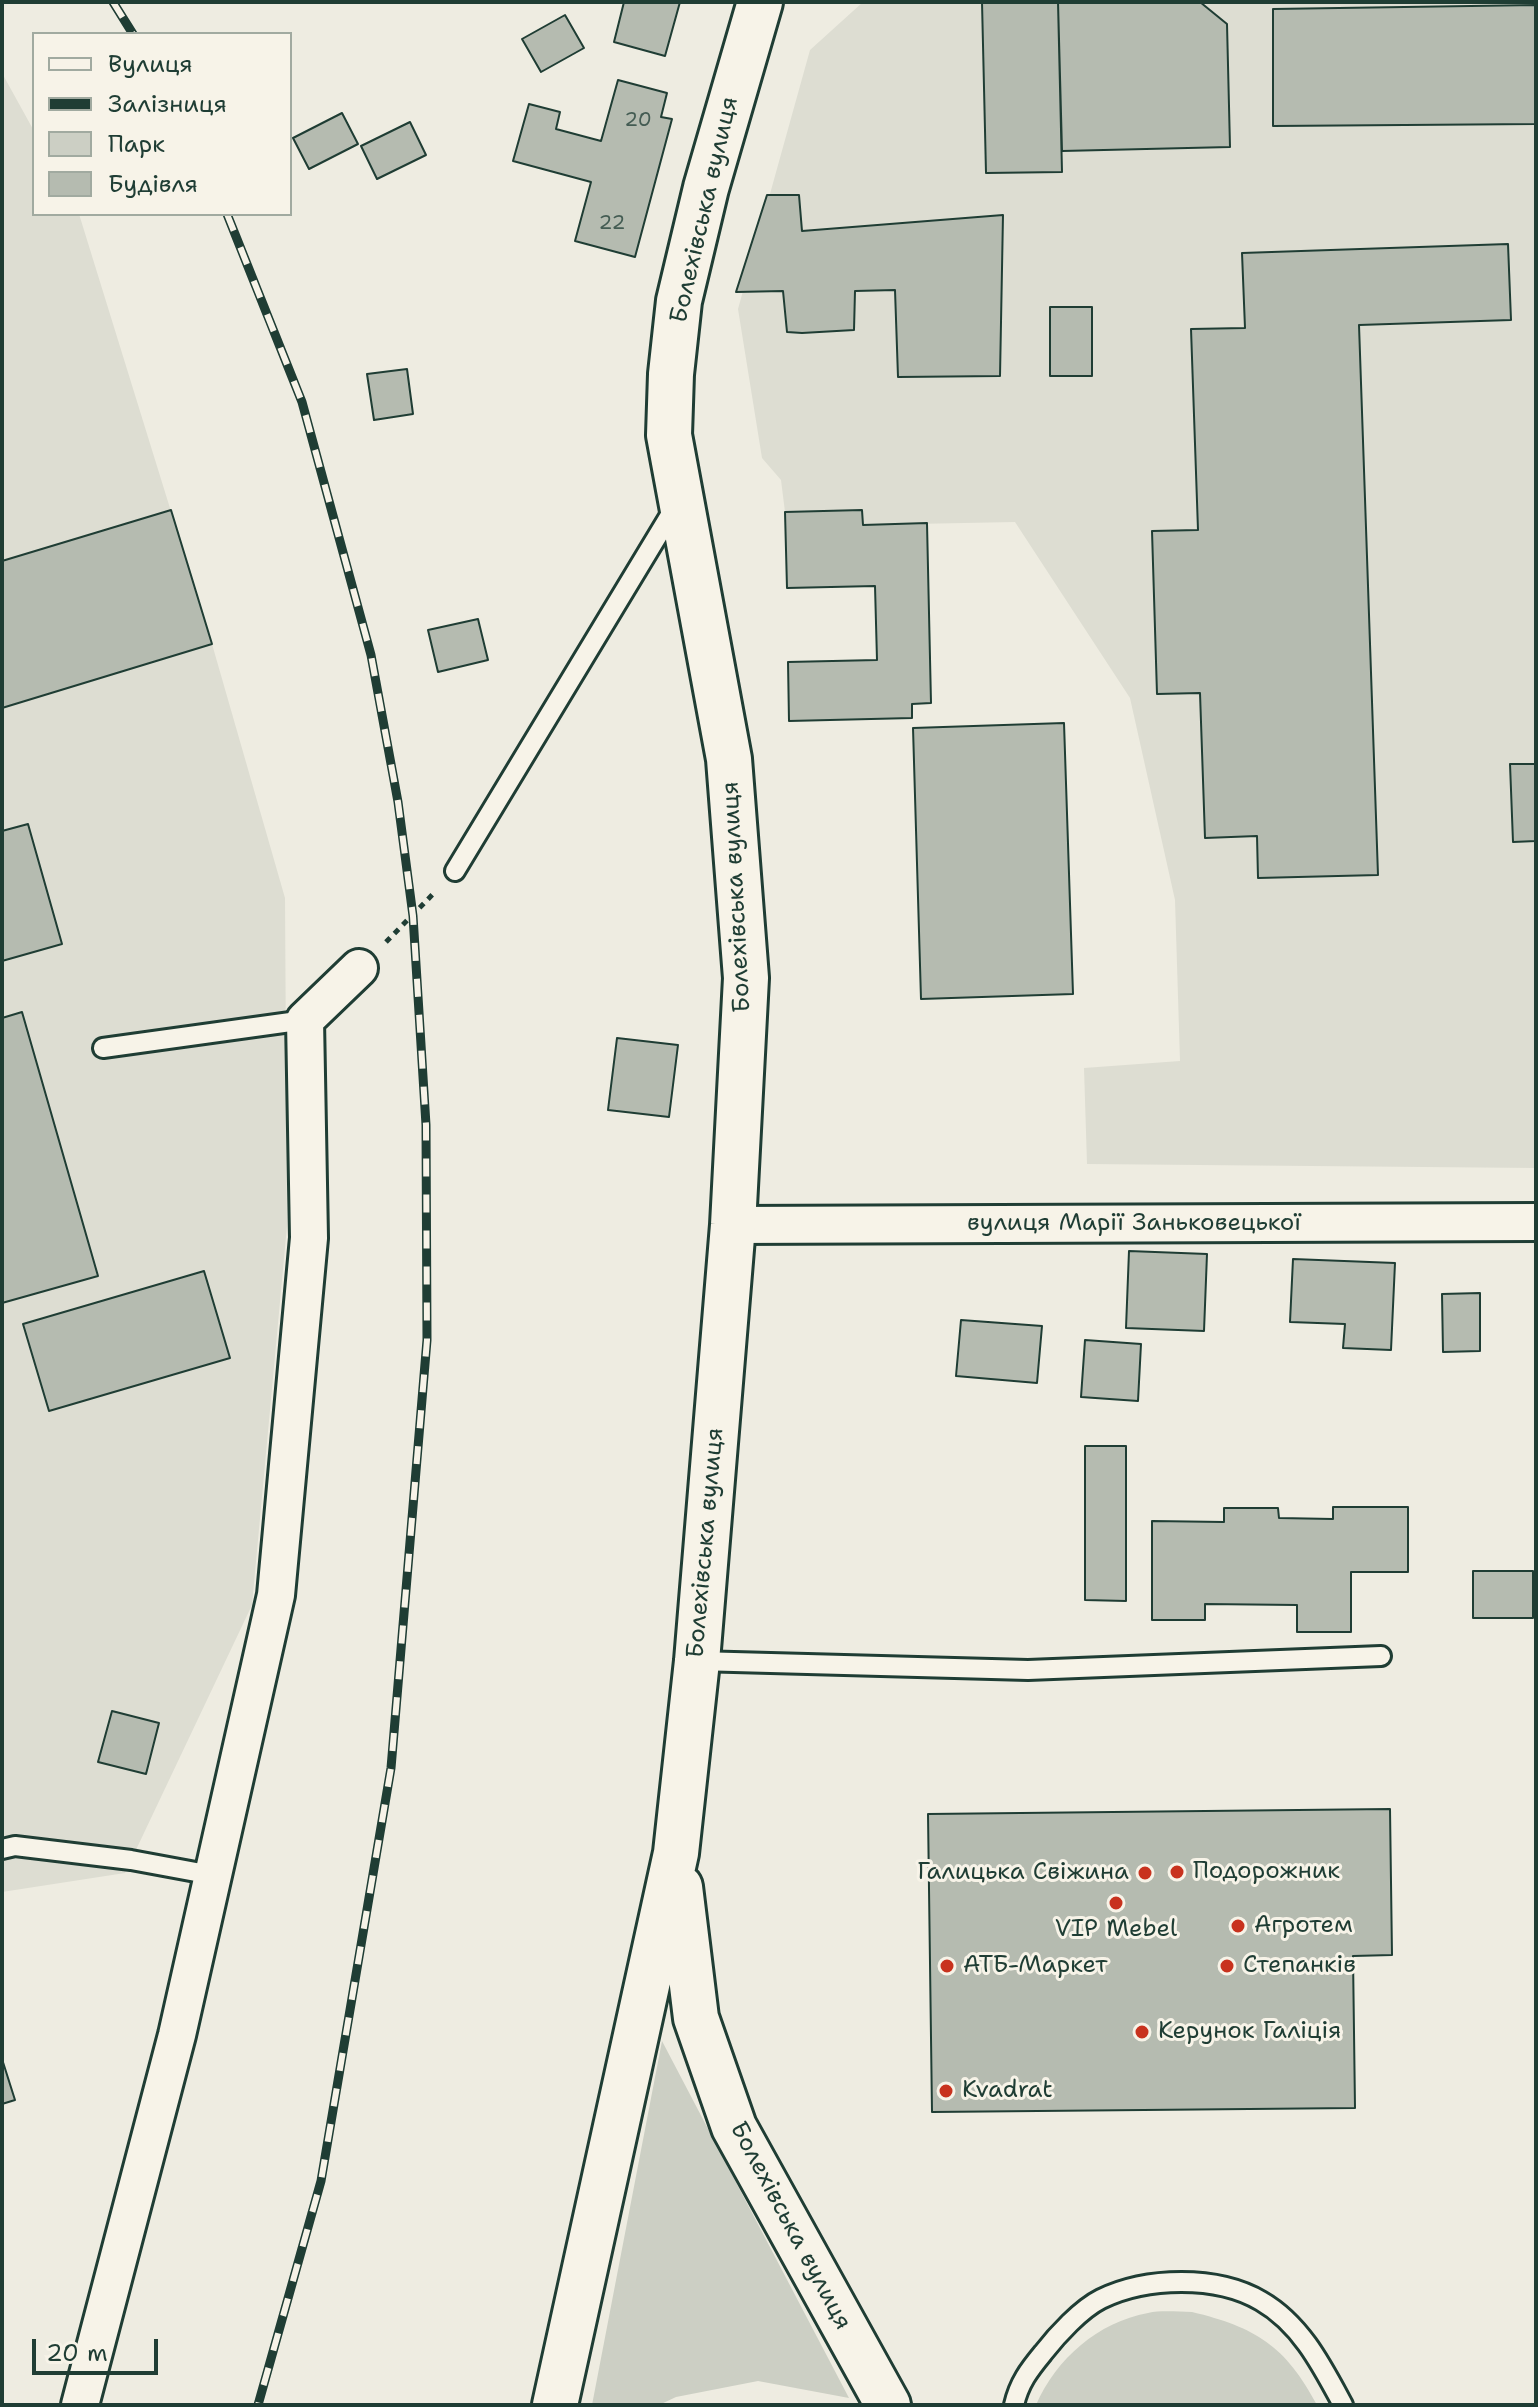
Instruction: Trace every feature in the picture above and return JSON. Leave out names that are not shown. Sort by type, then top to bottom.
[{"type":"main road","name":"Болехівська вулиця","points":[[555,2405],[676,1853],[697,1661],[733,1225],[746,978],[729,759],[669,435],[671,374],[679,301],[706,188],[760,2]]},
{"type":"main road","name":"Болехівська вулиця","points":[[676,1853],[696,2018],[734,2127],[888,2405]]},
{"type":"street","points":[[80,2405],[177,2035],[276,1595],[309,1238],[305,1020],[359,968]]},
{"type":"street","name":"вулиця Марії Заньковецької","points":[[733,1225],[1536,1222]]},
{"type":"lane","points":[[455,871],[680,499]]},
{"type":"lane","points":[[103,1048],[305,1020]]},
{"type":"lane","points":[[697,1661],[1028,1670],[1381,1656]]},
{"type":"lane","points":[[2,1849],[15,1846],[102,1856],[212,1875]]},
{"type":"lane","points":[[1014,2405],[1018,2385],[1053,2340],[1100,2299],[1155,2282],[1205,2283],[1261,2301],[1310,2344],[1343,2405]]},
{"type":"path","points":[[359,968],[455,871]]},
{"type":"shaded area","points":[[863,2],[1536,2],[1536,1168],[1087,1164],[1084,1068],[1180,1061],[1175,900],[1130,698],[1015,522],[863,525],[862,511],[785,512],[781,480],[762,458],[738,309],[810,50]]},
{"type":"shaded area","points":[[2,73],[32,127],[32,216],[80,216],[212,644],[285,898],[287,1226],[252,1605],[125,1873],[2,1892]]},
{"type":"green space","points":[[662,2041],[849,2398],[758,2381],[676,2397],[659,2405],[592,2405]]},
{"type":"green space","points":[[1192,2312],[1234,2325],[1266,2342],[1293,2368],[1317,2405],[1036,2405],[1055,2372],[1096,2334],[1148,2313]]},
{"type":"building","points":[[624,2],[680,2],[665,56],[614,42]]},
{"type":"building","points":[[982,2],[1058,2],[1062,172],[986,173]]},
{"type":"building","points":[[1058,2],[1200,2],[1227,24],[1230,147],[1062,151]]},
{"type":"building","points":[[1536,5],[1536,124],[1273,126],[1273,9]]},
{"type":"building","points":[[565,15],[584,48],[541,72],[522,39]]},
{"type":"building","points":[[618,80],[667,93],[661,117],[672,119],[635,257],[575,241],[591,182],[513,161],[529,104],[560,112],[556,129],[601,141]]},
{"type":"building","points":[[342,113],[358,144],[309,169],[293,138]]},
{"type":"building","points":[[410,122],[426,155],[377,179],[361,146]]},
{"type":"building","points":[[767,195],[799,195],[802,231],[1003,215],[1000,376],[898,377],[895,290],[855,291],[854,330],[787,332],[783,291],[736,292]]},
{"type":"building","points":[[1508,244],[1511,320],[1359,325],[1378,875],[1258,878],[1257,836],[1205,838],[1200,693],[1157,694],[1152,531],[1198,530],[1191,329],[1245,328],[1242,253]]},
{"type":"building","points":[[1050,307],[1092,307],[1092,376],[1050,376]]},
{"type":"building","points":[[407,369],[413,414],[374,420],[367,374]]},
{"type":"building","points":[[171,510],[212,644],[2,708],[2,561]]},
{"type":"building","points":[[862,510],[863,525],[927,523],[931,703],[912,704],[912,718],[789,721],[788,662],[877,660],[875,586],[787,588],[785,512]]},
{"type":"building","points":[[478,619],[488,660],[438,672],[428,630]]},
{"type":"building","points":[[1064,723],[1073,994],[921,999],[913,728]]},
{"type":"building","points":[[1510,764],[1536,764],[1536,841],[1513,842]]},
{"type":"building","points":[[28,824],[62,944],[2,961],[2,831]]},
{"type":"building","points":[[22,1012],[98,1276],[2,1303],[2,1018]]},
{"type":"building","points":[[617,1038],[678,1045],[669,1117],[608,1110]]},
{"type":"building","points":[[1129,1251],[1207,1254],[1204,1331],[1126,1328]]},
{"type":"building","points":[[1293,1259],[1395,1263],[1391,1350],[1343,1348],[1345,1324],[1290,1322]]},
{"type":"building","points":[[204,1271],[230,1358],[49,1411],[23,1324]]},
{"type":"building","points":[[1480,1293],[1480,1351],[1443,1352],[1442,1294]]},
{"type":"building","points":[[961,1320],[1042,1326],[1037,1383],[956,1376]]},
{"type":"building","points":[[1085,1340],[1141,1344],[1138,1401],[1081,1397]]},
{"type":"building","points":[[1085,1446],[1126,1446],[1126,1601],[1085,1600]]},
{"type":"building","points":[[1333,1507],[1408,1507],[1408,1572],[1351,1572],[1351,1632],[1297,1632],[1297,1605],[1205,1604],[1205,1620],[1152,1620],[1152,1521],[1224,1522],[1224,1508],[1278,1508],[1279,1518],[1333,1519]]},
{"type":"building","points":[[1473,1571],[1533,1571],[1533,1618],[1473,1618]]},
{"type":"building","points":[[112,1711],[159,1723],[146,1774],[98,1762]]},
{"type":"building","name":"Керунок Галіція","points":[[1390,1809],[1392,1955],[1353,1956],[1355,2108],[932,2112],[928,1814]]},
{"type":"building","points":[[2,2059],[15,2100],[2,2104]]},
{"type":"railway","points":[[113,2],[132,32]]},
{"type":"railway","points":[[228,216],[302,402],[371,655],[398,802],[413,916],[426,1125],[427,1340],[391,1768],[321,2181],[258,2405]]},
{"type":"place","name":"Подорожник","points":[[1177,1872]]},
{"type":"place","name":"Галицька Свіжина","points":[[1145,1873]]},
{"type":"place","name":"VIP Mebel","points":[[1116,1903]]},
{"type":"place","name":"Агротем","points":[[1238,1926]]},
{"type":"place","name":"АТБ-Маркет","points":[[947,1966]]},
{"type":"place","name":"Степанків","points":[[1227,1966]]},
{"type":"place","name":"Керунок Галіція","points":[[1142,2032]]},
{"type":"place","name":"Kvadrat","points":[[946,2091]]}]
